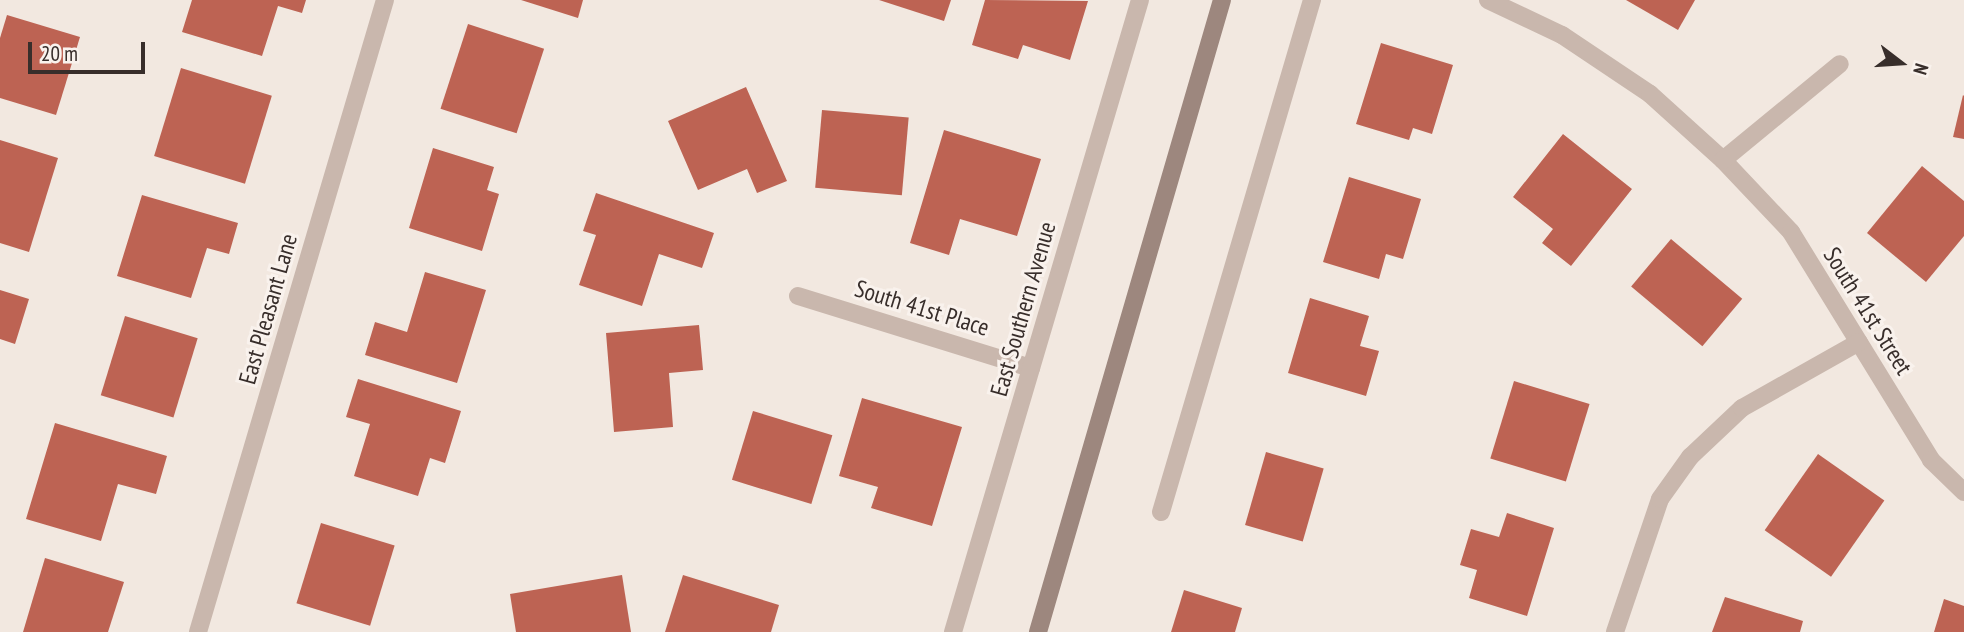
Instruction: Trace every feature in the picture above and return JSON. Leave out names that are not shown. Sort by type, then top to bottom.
[{"type":"main road","points":[[1038,632],[1222,0]]},
{"type":"street","name":"East Pleasant Lane","points":[[198,632],[385,0]]},
{"type":"street","name":"East Southern Avenue","points":[[953,632],[1140,0]]},
{"type":"street","points":[[1161,512],[1312,0]]},
{"type":"street","name":"South 41st Street","points":[[1488,0],[1562,35],[1650,93],[1723,160],[1791,232],[1931,460],[1964,492]]},
{"type":"street","points":[[1723,160],[1840,64]]},
{"type":"street","name":"South 41st Place","points":[[797,296],[1031,368]]},
{"type":"street","points":[[1615,632],[1660,499],[1690,457],[1742,408],[1858,342]]},
{"type":"building","points":[[192,0],[306,0],[302,13],[278,6],[262,56],[182,32]]},
{"type":"building","points":[[521,0],[583,0],[578,18]]},
{"type":"building","points":[[879,0],[951,0],[944,21]]},
{"type":"building","points":[[985,0],[1088,1],[1070,60],[1023,45],[1018,59],[972,45]]},
{"type":"building","points":[[1626,0],[1695,0],[1678,30]]},
{"type":"building","points":[[7,15],[80,37],[56,115],[0,98],[0,38]]},
{"type":"building","points":[[468,24],[544,49],[517,133],[440,109]]},
{"type":"building","points":[[1381,43],[1453,65],[1432,134],[1413,128],[1409,140],[1356,124]]},
{"type":"building","points":[[181,68],[272,96],[245,184],[154,156]]},
{"type":"building","points":[[746,87],[787,181],[757,193],[747,169],[698,190],[668,121]]},
{"type":"building","points":[[1964,96],[1964,139],[1953,137]]},
{"type":"building","points":[[822,110],[909,118],[902,195],[815,188]]},
{"type":"building","points":[[944,130],[1041,159],[1017,236],[960,219],[949,255],[910,243]]},
{"type":"building","points":[[1563,134],[1632,189],[1571,266],[1542,243],[1553,229],[1513,197]]},
{"type":"building","points":[[0,140],[58,158],[29,252],[0,243]]},
{"type":"building","points":[[433,148],[494,167],[487,190],[499,194],[482,251],[409,228]]},
{"type":"building","points":[[1922,166],[1964,201],[1964,236],[1926,282],[1867,233]]},
{"type":"building","points":[[1349,177],[1421,199],[1403,259],[1386,254],[1379,279],[1323,262]]},
{"type":"building","points":[[596,193],[714,233],[702,268],[659,254],[642,306],[579,285],[596,235],[583,231]]},
{"type":"building","points":[[142,195],[238,223],[229,254],[207,248],[191,298],[117,276]]},
{"type":"building","points":[[1671,239],[1742,299],[1702,346],[1631,286]]},
{"type":"building","points":[[425,272],[486,290],[457,383],[365,355],[375,322],[407,332]]},
{"type":"building","points":[[0,290],[29,299],[15,344],[0,339]]},
{"type":"building","points":[[1310,298],[1369,316],[1360,346],[1379,351],[1366,396],[1288,373]]},
{"type":"building","points":[[125,316],[198,338],[173,418],[101,395]]},
{"type":"building","points":[[699,325],[703,370],[669,373],[673,427],[614,432],[606,333]]},
{"type":"building","points":[[358,379],[461,411],[445,463],[430,458],[418,496],[354,476],[370,424],[346,417]]},
{"type":"building","points":[[1514,381],[1590,404],[1566,482],[1490,458]]},
{"type":"building","points":[[862,398],[962,427],[932,526],[871,508],[878,487],[839,476]]},
{"type":"building","points":[[753,411],[832,435],[811,504],[732,480]]},
{"type":"building","points":[[55,423],[167,456],[156,494],[118,484],[101,541],[26,519]]},
{"type":"building","points":[[1266,452],[1324,469],[1303,542],[1245,525]]},
{"type":"building","points":[[1818,454],[1884,500],[1831,577],[1765,530]]},
{"type":"building","points":[[1507,513],[1554,528],[1527,616],[1469,598],[1477,570],[1460,565],[1471,529],[1499,537]]},
{"type":"building","points":[[321,523],[395,546],[370,626],[296,603]]},
{"type":"building","points":[[45,558],[124,582],[108,632],[23,632]]},
{"type":"building","points":[[622,575],[631,632],[516,632],[510,594]]},
{"type":"building","points":[[683,575],[779,605],[771,632],[665,632]]},
{"type":"building","points":[[1184,590],[1242,608],[1235,632],[1171,632]]},
{"type":"building","points":[[1725,597],[1803,621],[1800,632],[1712,632]]},
{"type":"building","points":[[1944,599],[1964,606],[1964,632],[1934,632]]}]
